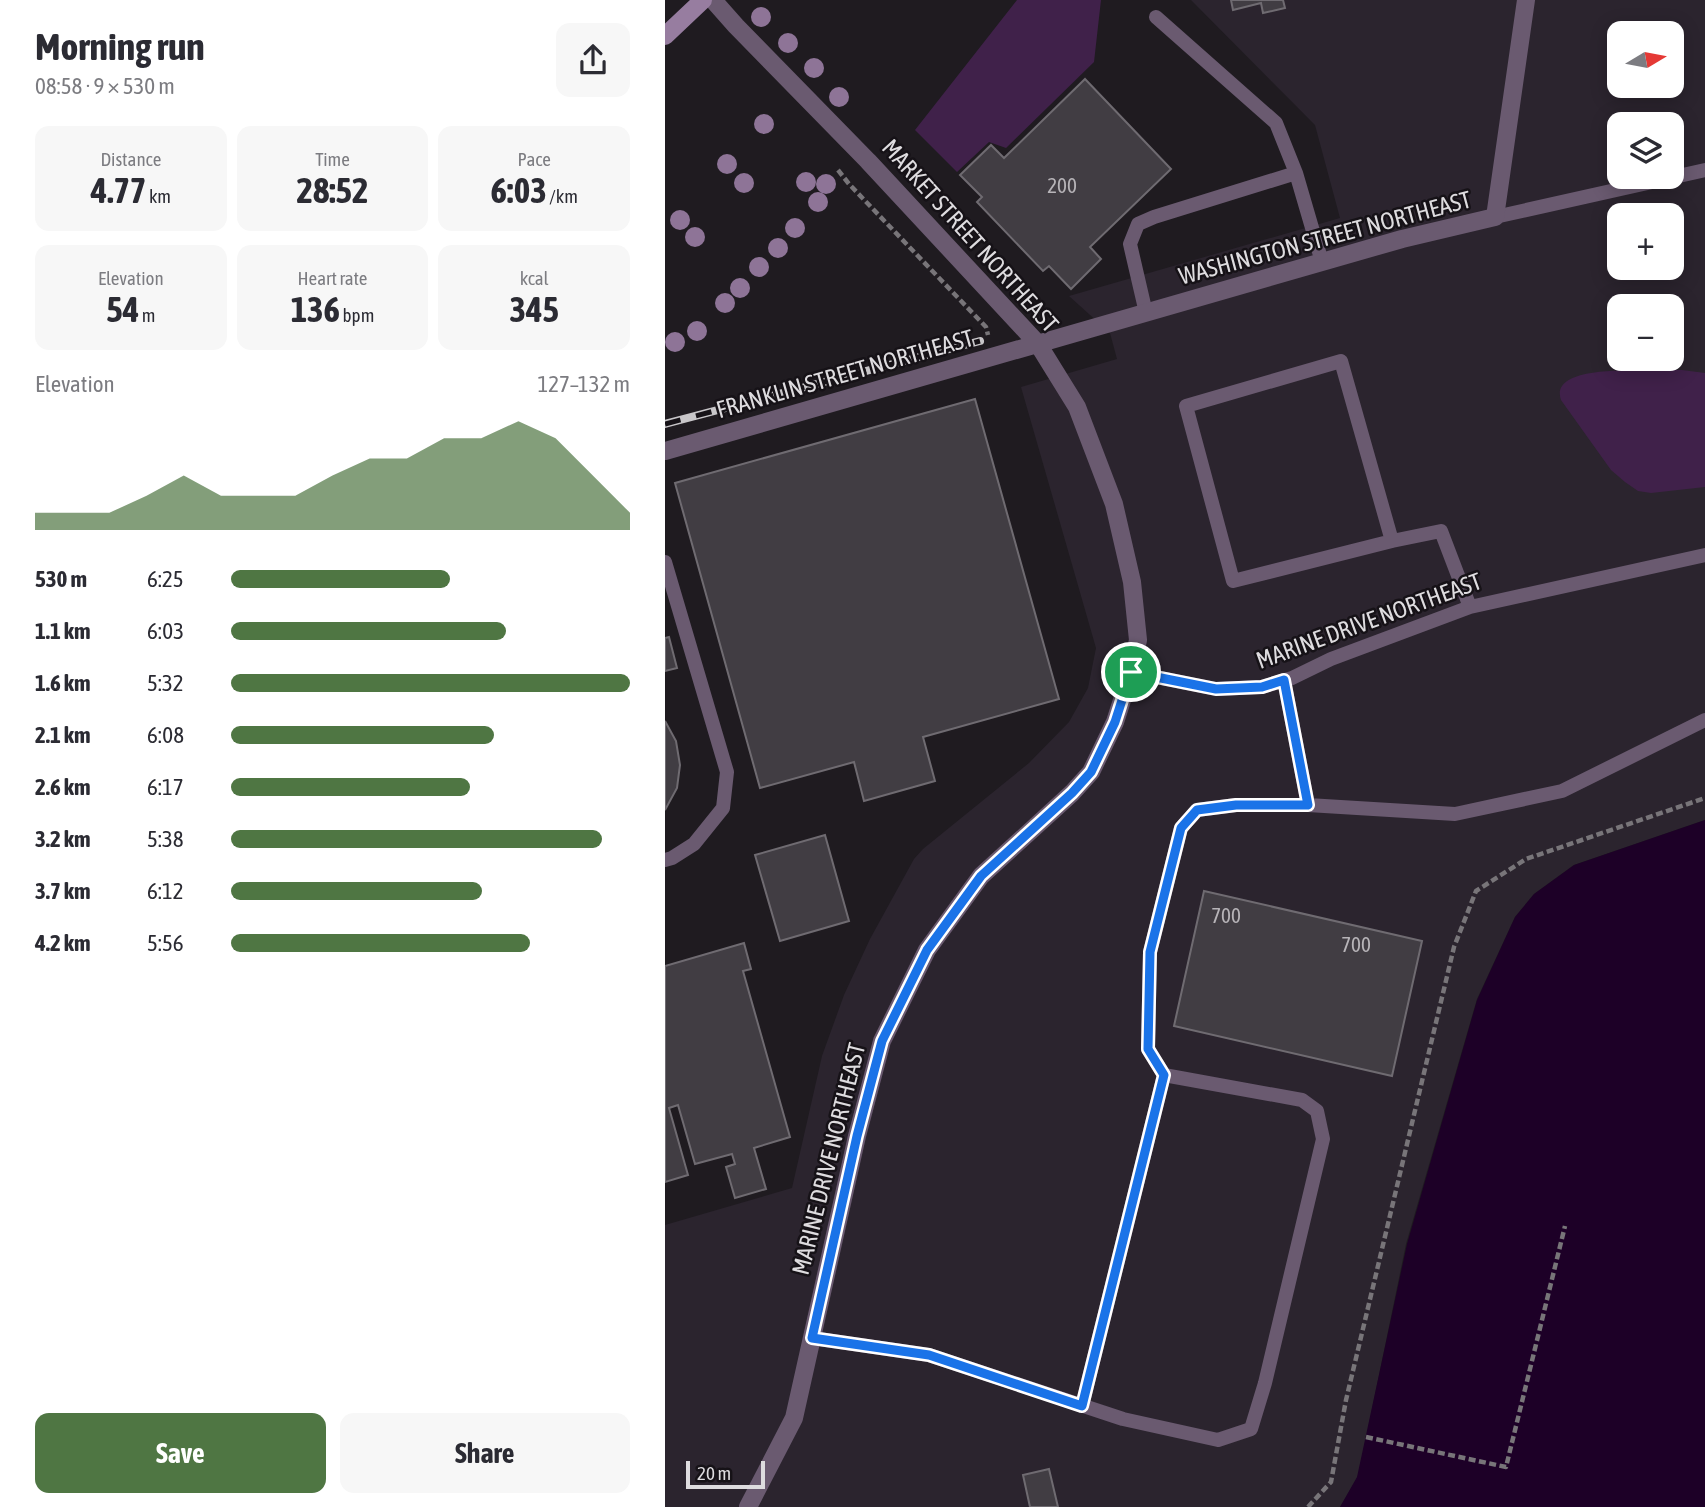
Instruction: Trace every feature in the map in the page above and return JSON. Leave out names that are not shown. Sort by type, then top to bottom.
[{"type":"street","points":[[665,36],[703,0]]},
{"type":"street","name":"MARKET STREET NORTHEAST","points":[[713,0],[868,161],[1038,344],[1077,407],[1114,503],[1132,582],[1138,640],[1115,722],[1091,772],[1072,793]]},
{"type":"street","name":"WASHINGTON STREET NORTHEAST","points":[[1038,344],[1402,239],[1495,217],[1526,0]]},
{"type":"street","name":"FRANKLIN STREET NORTHEAST","points":[[665,451],[1038,344]]},
{"type":"street","name":"MARINE DRIVE NORTHEAST","points":[[748,1507],[794,1418],[857,1136],[882,1041],[927,950],[981,876],[1072,793]]},
{"type":"lane","points":[[1156,17],[1276,123],[1296,173],[1322,262]]},
{"type":"lane","points":[[1495,217],[1705,170]]},
{"type":"lane","points":[[1146,313],[1130,244],[1138,224],[1296,173]]},
{"type":"lane","points":[[1392,541],[1341,361],[1186,406],[1233,581],[1441,531],[1470,607]]},
{"type":"lane","name":"MARINE DRIVE NORTHEAST","points":[[1131,672],[1216,689],[1262,687],[1470,607],[1705,555]]},
{"type":"lane","points":[[665,562],[727,772],[723,808],[694,844],[665,860]]},
{"type":"lane","points":[[1284,680],[1308,805]]},
{"type":"lane","points":[[1082,1406],[1164,1075],[1148,1049],[1150,952],[1181,828],[1197,810],[1236,805],[1308,805],[1455,814],[1562,791],[1705,720]]},
{"type":"lane","points":[[812,1338],[929,1355],[1123,1419],[1218,1440],[1251,1429],[1265,1383],[1323,1139],[1317,1111],[1302,1100],[1164,1075]]},
{"type":"path","points":[[838,170],[986,327],[988,335]]},
{"type":"path","points":[[1308,1507],[1331,1482],[1346,1400],[1454,947],[1476,891],[1525,859],[1705,798]]},
{"type":"path","points":[[1366,1437],[1506,1467],[1565,1226]]},
{"type":"shaded area","points":[[1017,0],[1101,0],[1094,62],[1006,148],[989,142],[957,172],[915,130]]},
{"type":"shaded area","points":[[1191,0],[1705,0],[1705,820],[1574,865],[1534,894],[1515,917],[1477,999],[1406,1244],[1358,1477],[1340,1507],[665,1507],[665,1225],[792,1188],[822,1056],[844,995],[870,939],[914,859],[1029,763],[1069,722],[1088,688],[1096,648],[1021,387],[1117,359],[1110,333],[1069,296],[1340,218],[1315,125]]},
{"type":"shaded area","points":[[1684,370],[1705,373],[1705,487],[1651,493],[1638,491],[1611,470],[1561,400],[1560,390],[1566,382],[1576,377],[1603,371]]},
{"type":"shaded area","points":[[1705,820],[1705,1507],[1340,1507],[1357,1477],[1407,1244],[1477,1000],[1515,917],[1534,894],[1574,865]]},
{"type":"building","points":[[1231,0],[1283,0],[1285,8],[1263,13],[1261,3],[1233,10]]},
{"type":"building","points":[[1085,79],[1171,169],[1090,247],[1101,259],[1071,289],[1049,266],[1043,271],[977,202],[982,197],[960,175],[991,145],[1004,158]]},
{"type":"building","points":[[975,399],[1059,699],[923,737],[935,781],[864,801],[854,762],[760,788],[675,483]]},
{"type":"building","points":[[669,637],[677,668],[665,671],[665,638]]},
{"type":"building","points":[[665,721],[676,741],[680,765],[677,788],[665,810]]},
{"type":"building","points":[[825,835],[849,921],[780,941],[755,855]]},
{"type":"building","points":[[1204,891],[1422,941],[1392,1076],[1174,1026]]},
{"type":"building","points":[[744,943],[751,969],[743,971],[790,1137],[754,1148],[766,1189],[735,1198],[726,1167],[735,1164],[732,1154],[695,1164],[678,1105],[669,1108],[688,1175],[665,1182],[665,966]]},
{"type":"building","points":[[1049,1469],[1058,1507],[1030,1507],[1023,1475]]},
{"type":"railway","points":[[665,424],[980,341]]},
{"type":"route","points":[[1131,672],[1216,689],[1262,687],[1284,680],[1308,805],[1236,805],[1197,810],[1181,828],[1150,952],[1148,1049],[1164,1075],[1082,1406],[929,1355],[812,1338],[857,1136],[882,1041],[927,950],[981,876],[1072,793],[1091,772],[1115,722],[1131,672]]}]
